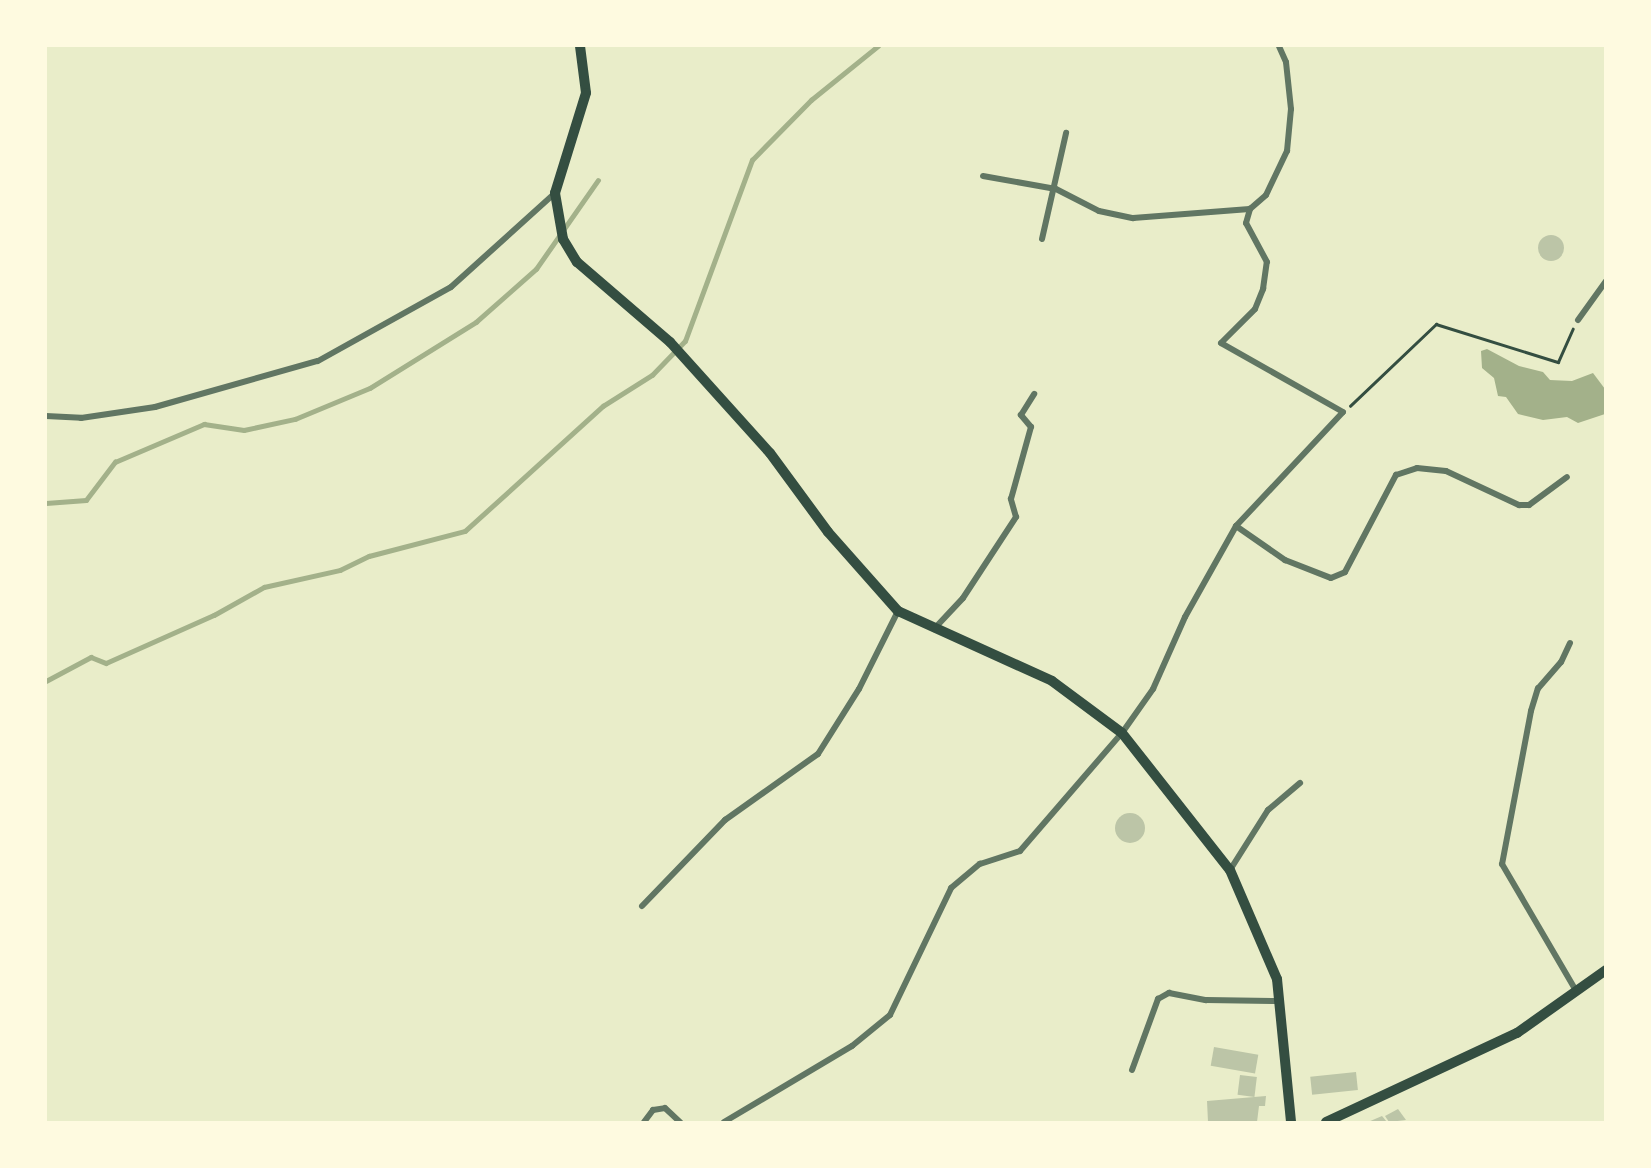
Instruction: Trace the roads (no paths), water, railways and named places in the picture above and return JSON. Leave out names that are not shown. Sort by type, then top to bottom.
[{"type":"main road","points":[[580,46],[586,93],[555,193],[558,223],[563,239],[577,262],[670,342],[770,453],[828,533],[898,611],[933,630],[1052,681],[1122,733],[1230,870],[1277,979],[1291,1122]]},
{"type":"main road","points":[[1326,1122],[1475,1055],[1517,1033],[1574,989],[1605,970]]},
{"type":"street","points":[[724,1122],[852,1046],[890,1016],[951,888],[979,864],[1020,851],[1122,733],[1153,689],[1185,617],[1236,526],[1343,412],[1221,343],[1255,309],[1264,289],[1266,262],[1247,223],[1250,209],[1266,195],[1287,151],[1291,109],[1286,62],[1279,46]]},
{"type":"street","points":[[1042,239],[1056,189],[1066,133]]},
{"type":"street","points":[[983,176],[1056,189],[1099,211],[1133,218],[1250,209]]},
{"type":"street","points":[[46,416],[81,418],[155,407],[318,361],[451,287],[555,193]]},
{"type":"street","points":[[1578,320],[1605,281]]},
{"type":"street","points":[[933,630],[963,598],[1016,517],[1011,499],[1031,427],[1021,415],[1034,394]]},
{"type":"street","points":[[1236,526],[1285,560],[1331,578],[1345,572],[1396,475],[1418,468],[1446,471],[1519,505],[1529,505],[1567,477]]},
{"type":"street","points":[[642,906],[725,820],[818,754],[859,689],[898,611]]},
{"type":"street","points":[[1570,643],[1561,662],[1538,688],[1531,711],[1502,864],[1574,989]]},
{"type":"street","points":[[1230,870],[1268,810],[1300,783]]},
{"type":"street","points":[[1132,1070],[1158,999],[1169,993],[1206,1000],[1279,1001]]},
{"type":"street","points":[[644,1122],[653,1110],[664,1108],[680,1122]]},
{"type":"waterway","points":[[46,681],[91,657],[106,663],[214,615],[264,587],[340,570],[369,556],[465,531],[603,406],[652,375],[685,341],[752,160],[811,100],[878,46]]},
{"type":"waterway","points":[[46,503],[86,500],[115,462],[204,424],[244,430],[295,419],[370,388],[476,322],[536,269],[598,180]]}]
